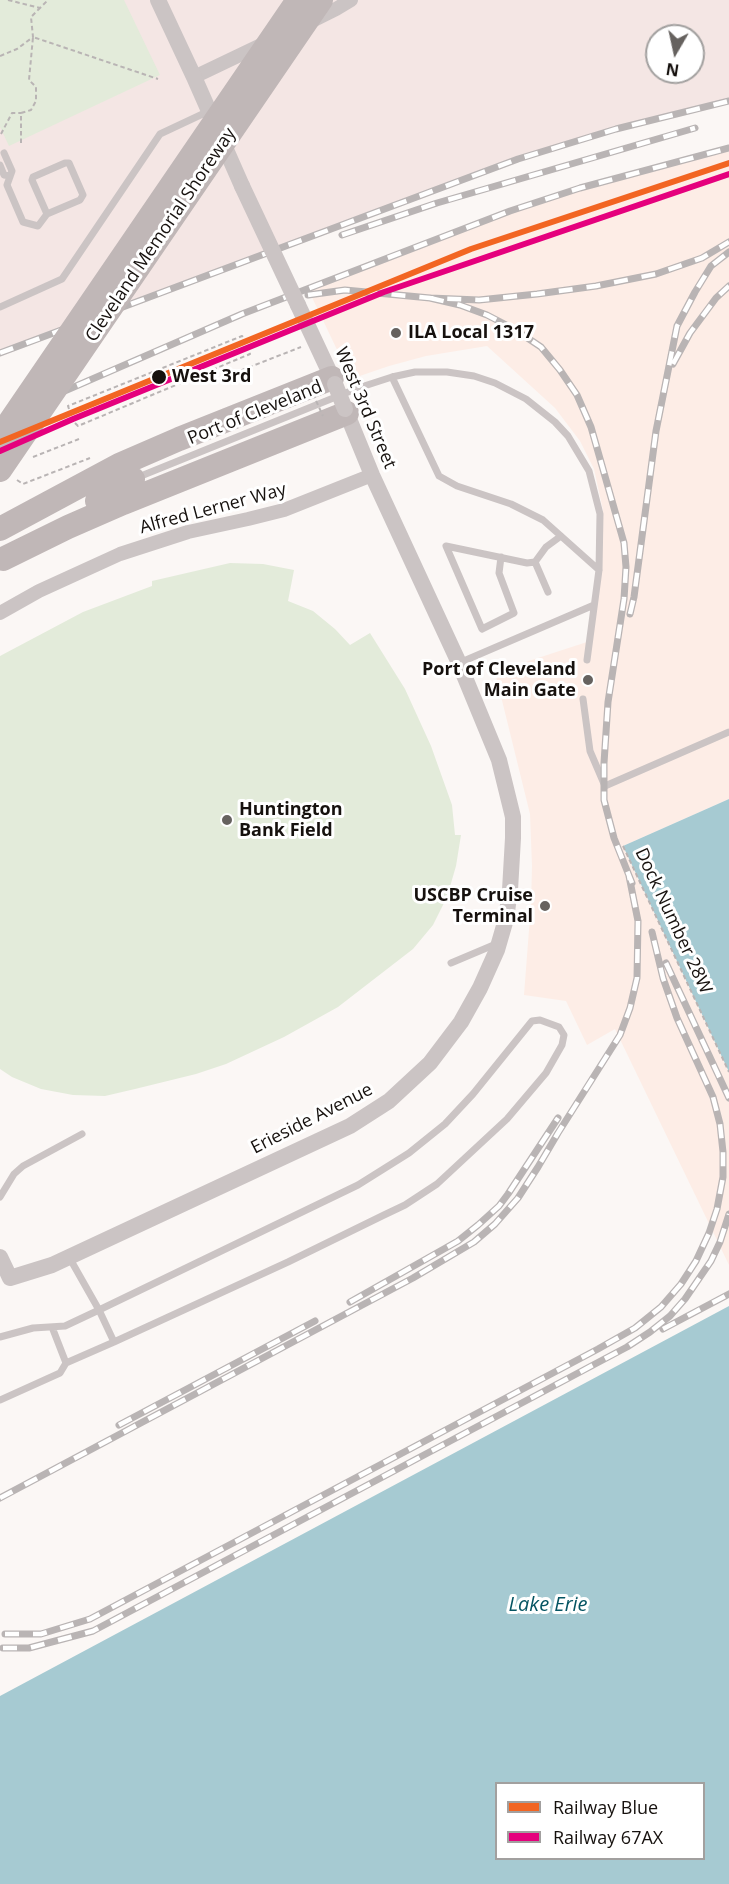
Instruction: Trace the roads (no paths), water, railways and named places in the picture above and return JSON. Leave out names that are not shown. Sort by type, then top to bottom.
[{"type":"highway","name":"Cleveland Memorial Shoreway","points":[[0,436],[298,0]]},
{"type":"highway","name":"Cleveland Memorial Shoreway","points":[[8,475],[321,0]]},
{"type":"highway","points":[[0,529],[118,465],[179,439],[333,381]]},
{"type":"highway","points":[[2,560],[123,503],[346,411]]},
{"type":"highway","points":[[0,534],[133,479]]},
{"type":"highway","points":[[2,560],[63,519],[133,479]]},
{"type":"street","name":"West 3rd Street","points":[[158,0],[333,381],[372,475],[459,663],[500,760],[513,817],[513,838]]},
{"type":"street","points":[[194,77],[324,16],[351,0]]},
{"type":"street","name":"Alfred Lerner Way","points":[[0,613],[39,591],[120,554],[188,532],[284,510],[372,475]]},
{"type":"street","name":"Erieside Avenue","points":[[0,1257],[5,1279],[52,1265],[350,1126],[390,1101],[430,1063],[461,1022],[480,988],[506,919],[513,838]]},
{"type":"lane","points":[[0,307],[62,279],[160,134],[209,111]]},
{"type":"lane","points":[[4,153],[12,171],[4,184],[23,222],[38,226],[47,214],[80,200],[83,195],[69,163],[33,177],[32,180],[47,214]]},
{"type":"lane","points":[[0,165],[4,175],[10,176]]},
{"type":"lane","name":"Port of Cleveland","points":[[133,479],[392,376],[434,371],[485,379],[526,399],[555,422],[580,453],[589,471],[600,514],[599,570],[587,660]]},
{"type":"lane","points":[[392,376],[439,476],[457,486],[511,504],[543,520],[599,570]]},
{"type":"lane","points":[[535,562],[546,547],[561,536]]},
{"type":"lane","points":[[501,557],[499,573],[514,613],[482,629],[446,546],[535,562]]},
{"type":"lane","points":[[535,562],[549,592]]},
{"type":"lane","points":[[459,663],[594,605]]},
{"type":"lane","points":[[583,699],[590,751],[604,786],[729,732]]},
{"type":"lane","points":[[451,963],[499,942]]},
{"type":"lane","points":[[0,1337],[33,1328],[65,1326],[358,1185],[409,1153],[445,1124],[473,1094],[532,1021],[540,1020],[559,1027],[564,1035],[562,1045],[546,1073],[513,1111],[437,1184],[374,1220],[288,1262],[66,1363],[60,1373],[0,1400]]},
{"type":"lane","points":[[0,1197],[18,1170],[82,1134]]},
{"type":"lane","points":[[69,1257],[114,1342]]},
{"type":"lane","points":[[52,1327],[66,1363]]},
{"type":"water","points":[[729,799],[729,1072],[623,846]]},
{"type":"water","name":"Lake Erie","points":[[729,1306],[729,1884],[0,1884],[0,1696]]},
{"type":"railway","points":[[0,353],[518,159],[616,129],[729,101]]},
{"type":"railway","points":[[342,235],[437,203],[695,128]]},
{"type":"railway","points":[[0,419],[242,314],[510,211],[580,188],[729,148]]},
{"type":"railway","points":[[308,295],[345,290],[479,300],[537,294],[596,286],[656,274],[702,258],[729,242]]},
{"type":"railway","points":[[630,614],[656,431],[677,326],[711,266],[729,252]]},
{"type":"railway","points":[[673,364],[690,333],[716,298],[729,286]]},
{"type":"railway","points":[[430,298],[460,305],[487,315],[541,347],[577,395],[591,427],[624,543],[626,567],[624,599],[608,702],[604,800],[614,838],[632,883]]},
{"type":"railway","points":[[0,1498],[413,1278],[474,1242],[495,1224],[518,1198],[620,1035],[630,1008],[637,978],[638,921],[629,876]]},
{"type":"railway","points":[[5,1634],[41,1634],[90,1619],[598,1349],[635,1328],[661,1307],[681,1284],[696,1261],[709,1233],[717,1209],[723,1177],[723,1152],[720,1124],[713,1097],[677,1018],[663,978],[652,932]]},
{"type":"railway","points":[[666,963],[729,1098]]},
{"type":"railway","points":[[350,1302],[458,1241],[478,1225],[499,1206],[508,1194],[558,1118]]},
{"type":"railway","points":[[3,1648],[29,1648],[93,1631],[627,1347],[670,1316],[685,1299],[711,1261],[729,1214]]},
{"type":"railway","points":[[663,1329],[729,1294]]},
{"type":"railway","points":[[119,1425],[315,1321]]},
{"type":"rail line","name":"Blue","points":[[0,442],[471,249],[729,163]]},
{"type":"rail line","name":"67AX","points":[[0,451],[384,292],[729,174]]},
{"type":"place","name":"ILA Local 1317","points":[[396,333]]},
{"type":"place","name":"West 3rd","points":[[159,377]]},
{"type":"place","name":"Port of Cleveland Main Gate","points":[[588,680]]},
{"type":"place","name":"Huntington Bank Field","points":[[227,820]]},
{"type":"place","name":"USCBP Cruise Terminal","points":[[545,906]]}]
